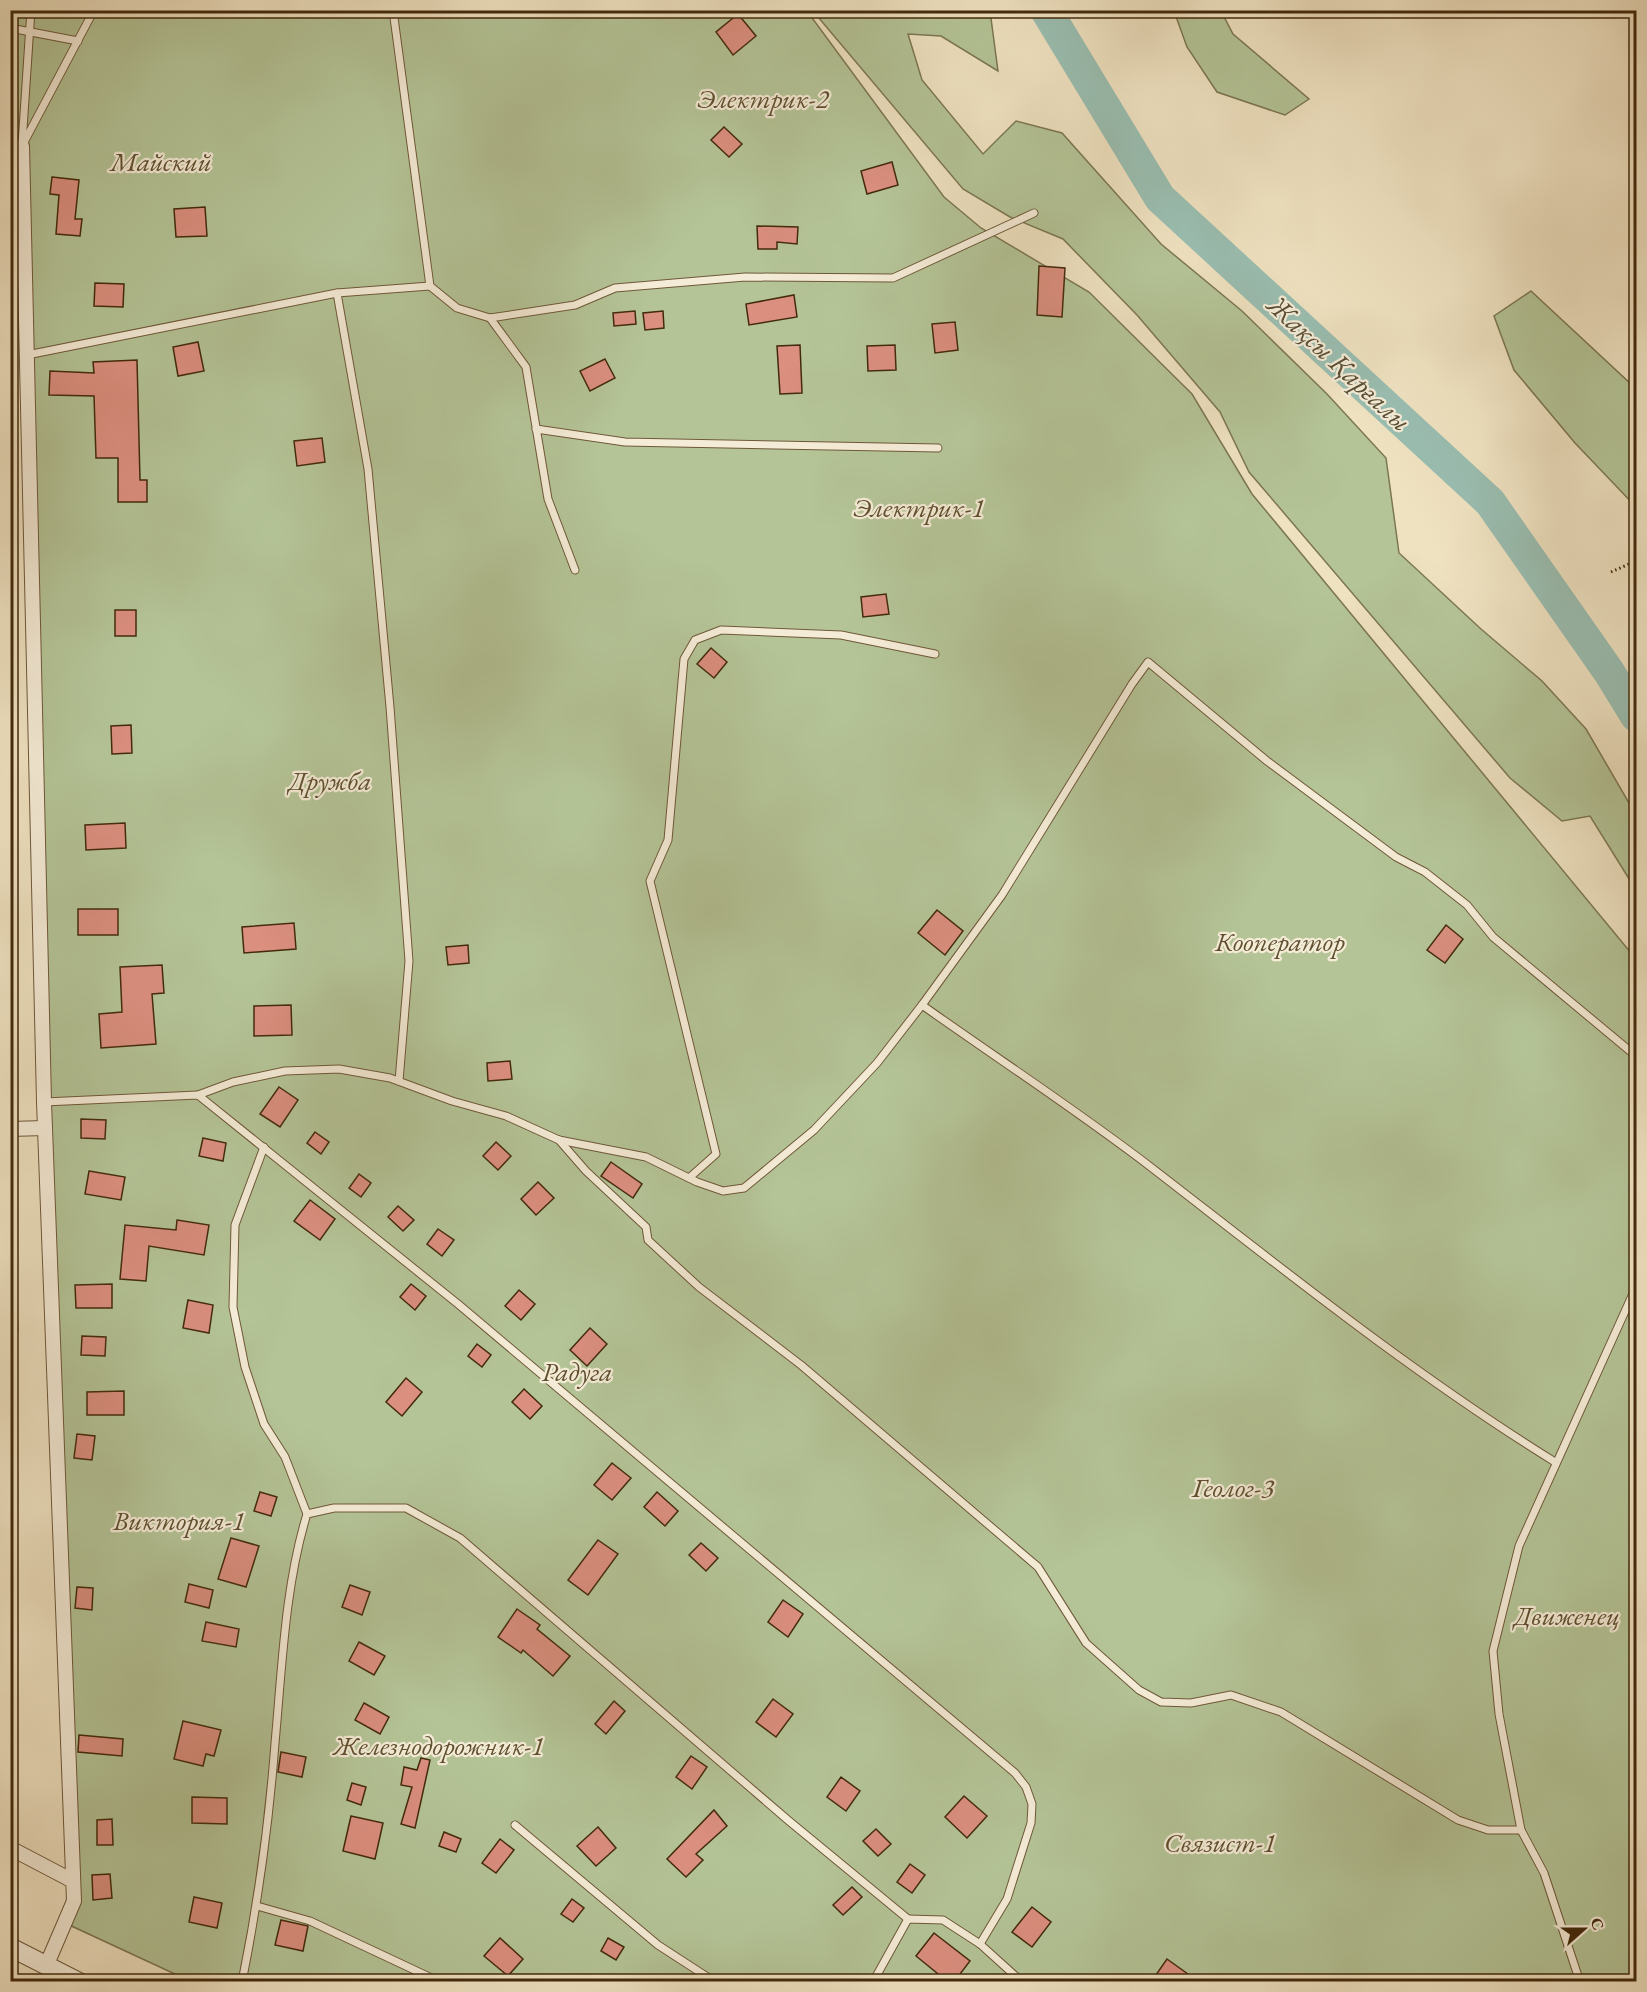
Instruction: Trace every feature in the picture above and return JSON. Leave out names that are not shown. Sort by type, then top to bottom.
[{"type":"street","points":[[16,146],[27,355],[44,1102],[74,1901],[47,1964]]},
{"type":"street","points":[[10,1129],[45,1128]]},
{"type":"street","points":[[10,1848],[73,1881]]},
{"type":"street","points":[[10,1947],[79,1982]]},
{"type":"lane","points":[[16,146],[31,10]]},
{"type":"lane","points":[[16,146],[94,10]]},
{"type":"lane","points":[[393,10],[430,286],[457,308],[490,318],[575,305],[615,288],[745,277],[893,278],[1034,213]]},
{"type":"lane","points":[[10,28],[78,41]]},
{"type":"lane","points":[[27,355],[337,293],[430,286]]},
{"type":"lane","points":[[337,293],[368,469],[390,706],[409,961],[399,1081]]},
{"type":"lane","points":[[490,318],[526,367],[548,499],[575,570]]},
{"type":"lane","points":[[536,429],[625,442],[938,448]]},
{"type":"lane","points":[[689,1178],[716,1154],[650,881],[668,840],[684,659],[695,640],[721,630],[841,635],[935,654]]},
{"type":"lane","points":[[44,1102],[198,1095],[233,1082],[285,1071],[339,1069],[399,1081],[452,1101],[506,1116],[559,1140],[646,1157],[689,1178],[723,1191],[744,1188],[771,1168],[814,1130],[878,1063],[1002,895],[1125,693],[1148,662],[1267,761],[1396,857],[1425,872],[1467,905],[1493,937],[1636,1056]]},
{"type":"lane","points":[[922,1005],[1144,1162],[1380,1345],[1555,1462]]},
{"type":"lane","points":[[198,1095],[467,1311],[1015,1773],[1026,1787],[1032,1804],[1031,1822],[1007,1899],[980,1944]]},
{"type":"lane","points":[[559,1140],[585,1171],[646,1227],[648,1240],[699,1287],[801,1365],[1038,1567],[1086,1643],[1139,1690],[1161,1702],[1191,1703],[1231,1695],[1281,1712],[1458,1820],[1488,1830],[1521,1830]]},
{"type":"lane","points":[[242,1982],[257,1906],[277,1704],[298,1542],[307,1514],[285,1457],[264,1424],[245,1367],[233,1307],[235,1226],[264,1147]]},
{"type":"lane","points":[[10,1233],[14,1330],[10,1333]]},
{"type":"lane","points":[[1580,1982],[1544,1873],[1521,1830],[1499,1714],[1493,1651],[1519,1546],[1636,1287]]},
{"type":"lane","points":[[307,1514],[334,1508],[406,1508],[460,1538],[789,1821],[908,1919],[943,1920],[980,1944],[1022,1982]]},
{"type":"lane","points":[[515,1825],[658,1945],[715,1982]]},
{"type":"lane","points":[[257,1906],[310,1921],[440,1982]]},
{"type":"lane","points":[[873,1982],[908,1919]]},
{"type":"path","points":[[1611,572],[1636,561]]},
{"type":"green space","points":[[10,11],[807,11],[944,197],[981,228],[1089,292],[1192,394],[1252,494],[1636,959],[1636,1981],[192,1982],[65,1923],[74,1901],[44,1102],[33,349],[11,234]]},
{"type":"green space","points":[[813,11],[990,11],[998,71],[941,36],[908,34],[922,80],[983,154],[1016,121],[1062,133],[1161,244],[1242,311],[1327,394],[1386,458],[1399,553],[1481,629],[1542,681],[1586,729],[1636,815],[1636,890],[1590,816],[1562,821],[1510,778],[1249,472],[1220,412],[1137,315],[1063,239],[1010,217],[963,189]]},
{"type":"green space","points":[[1174,11],[1221,11],[1233,34],[1309,99],[1285,115],[1217,92],[1187,47]]},
{"type":"green space","points":[[1531,291],[1631,384],[1636,386],[1636,507],[1575,443],[1514,370],[1494,316]]},
{"type":"building","points":[[738,14],[756,36],[733,55],[716,32]]},
{"type":"building","points":[[724,127],[742,144],[729,157],[711,140]]},
{"type":"building","points":[[892,162],[898,185],[867,194],[861,171]]},
{"type":"building","points":[[52,177],[79,180],[75,219],[82,219],[80,236],[56,234],[59,195],[50,194]]},
{"type":"building","points":[[205,207],[207,236],[176,237],[174,209]]},
{"type":"building","points":[[757,226],[798,227],[797,244],[777,242],[777,249],[758,249]]},
{"type":"building","points":[[1039,266],[1065,268],[1062,317],[1037,315]]},
{"type":"building","points":[[95,283],[124,284],[123,307],[94,306]]},
{"type":"building","points":[[794,295],[797,317],[749,325],[746,304]]},
{"type":"building","points":[[635,311],[636,324],[614,326],[613,313]]},
{"type":"building","points":[[663,311],[664,328],[645,330],[643,313]]},
{"type":"building","points":[[955,322],[958,350],[935,353],[932,324]]},
{"type":"building","points":[[198,342],[204,371],[178,376],[173,347]]},
{"type":"building","points":[[800,345],[802,393],[780,394],[777,346]]},
{"type":"building","points":[[895,345],[896,370],[868,371],[867,346]]},
{"type":"building","points":[[605,359],[615,378],[590,391],[580,371]]},
{"type":"building","points":[[137,360],[140,480],[147,480],[147,502],[118,502],[118,458],[96,458],[94,396],[49,395],[50,371],[94,373],[93,362]]},
{"type":"building","points":[[322,438],[325,462],[297,466],[294,441]]},
{"type":"building","points":[[886,594],[889,614],[863,617],[861,597]]},
{"type":"building","points":[[115,610],[136,610],[136,636],[115,636]]},
{"type":"building","points":[[711,648],[727,662],[714,678],[697,664]]},
{"type":"building","points":[[131,725],[132,753],[112,754],[111,726]]},
{"type":"building","points":[[125,823],[126,848],[86,850],[85,825]]},
{"type":"building","points":[[78,909],[118,909],[118,935],[78,935]]},
{"type":"building","points":[[937,910],[963,931],[945,955],[918,933]]},
{"type":"building","points":[[294,923],[296,949],[244,953],[242,927]]},
{"type":"building","points":[[1446,925],[1463,939],[1445,963],[1427,950]]},
{"type":"building","points":[[468,945],[469,963],[448,965],[446,947]]},
{"type":"building","points":[[162,965],[164,993],[152,994],[156,1044],[101,1048],[99,1014],[122,1012],[120,967]]},
{"type":"building","points":[[291,1005],[292,1035],[254,1036],[254,1006]]},
{"type":"building","points":[[510,1061],[512,1079],[488,1081],[487,1063]]},
{"type":"building","points":[[279,1087],[298,1100],[280,1127],[260,1114]]},
{"type":"building","points":[[81,1119],[106,1120],[105,1139],[81,1138]]},
{"type":"building","points":[[315,1132],[329,1142],[321,1154],[307,1143]]},
{"type":"building","points":[[203,1138],[226,1143],[223,1161],[199,1156]]},
{"type":"building","points":[[496,1142],[511,1156],[498,1170],[483,1156]]},
{"type":"building","points":[[611,1162],[642,1184],[633,1198],[601,1176]]},
{"type":"building","points":[[89,1171],[125,1177],[121,1200],[85,1194]]},
{"type":"building","points":[[359,1174],[371,1183],[361,1197],[349,1188]]},
{"type":"building","points":[[538,1182],[554,1198],[536,1215],[521,1199]]},
{"type":"building","points":[[310,1200],[335,1219],[320,1240],[294,1221]]},
{"type":"building","points":[[398,1206],[414,1220],[403,1231],[388,1217]]},
{"type":"building","points":[[177,1220],[209,1225],[204,1255],[149,1246],[146,1281],[120,1279],[125,1225],[176,1230]]},
{"type":"building","points":[[438,1229],[454,1240],[442,1256],[427,1244]]},
{"type":"building","points":[[112,1284],[112,1308],[76,1308],[75,1285]]},
{"type":"building","points":[[411,1284],[426,1296],[415,1310],[400,1297]]},
{"type":"building","points":[[519,1290],[535,1304],[521,1320],[505,1306]]},
{"type":"building","points":[[188,1300],[213,1305],[209,1333],[183,1328]]},
{"type":"building","points":[[590,1328],[607,1344],[587,1366],[570,1350]]},
{"type":"building","points":[[82,1336],[106,1337],[105,1356],[81,1355]]},
{"type":"building","points":[[477,1344],[491,1355],[482,1367],[468,1356]]},
{"type":"building","points":[[406,1378],[422,1392],[402,1416],[386,1402]]},
{"type":"building","points":[[524,1389],[542,1406],[530,1419],[512,1402]]},
{"type":"building","points":[[124,1391],[124,1415],[87,1415],[87,1392]]},
{"type":"building","points":[[77,1434],[95,1436],[92,1460],[74,1458]]},
{"type":"building","points":[[612,1463],[631,1478],[612,1500],[594,1485]]},
{"type":"building","points":[[260,1492],[277,1497],[271,1516],[254,1511]]},
{"type":"building","points":[[657,1492],[678,1511],[665,1526],[644,1507]]},
{"type":"building","points":[[231,1538],[259,1546],[246,1587],[218,1579]]},
{"type":"building","points":[[598,1540],[618,1554],[588,1595],[568,1580]]},
{"type":"building","points":[[701,1543],[718,1558],[706,1571],[689,1555]]},
{"type":"building","points":[[189,1584],[213,1590],[209,1608],[185,1602]]},
{"type":"building","points":[[350,1585],[370,1592],[362,1615],[342,1607]]},
{"type":"building","points":[[77,1587],[93,1588],[92,1610],[75,1608]]},
{"type":"building","points":[[783,1600],[803,1614],[788,1637],[768,1622]]},
{"type":"building","points":[[517,1609],[540,1625],[537,1629],[570,1656],[553,1676],[523,1650],[521,1653],[498,1637]]},
{"type":"building","points":[[206,1622],[239,1629],[236,1647],[202,1641]]},
{"type":"building","points":[[359,1642],[385,1656],[374,1675],[349,1661]]},
{"type":"building","points":[[773,1699],[793,1714],[776,1737],[756,1722]]},
{"type":"building","points":[[614,1701],[625,1711],[606,1734],[595,1724]]},
{"type":"building","points":[[364,1703],[389,1717],[380,1734],[355,1720]]},
{"type":"building","points":[[183,1721],[221,1730],[214,1756],[206,1754],[203,1766],[174,1759]]},
{"type":"building","points":[[79,1735],[123,1739],[122,1756],[78,1752]]},
{"type":"building","points":[[281,1752],[306,1757],[302,1777],[278,1772]]},
{"type":"building","points":[[691,1756],[707,1767],[692,1789],[676,1777]]},
{"type":"building","points":[[421,1758],[430,1760],[415,1828],[401,1824],[412,1787],[401,1785],[404,1767],[417,1770]]},
{"type":"building","points":[[841,1777],[860,1791],[846,1811],[827,1797]]},
{"type":"building","points":[[352,1783],[366,1787],[361,1805],[347,1800]]},
{"type":"building","points":[[964,1796],[987,1816],[967,1838],[945,1817]]},
{"type":"building","points":[[192,1797],[227,1798],[227,1824],[192,1823]]},
{"type":"building","points":[[714,1810],[727,1826],[696,1854],[703,1860],[686,1877],[667,1859]]},
{"type":"building","points":[[351,1816],[383,1823],[375,1859],[343,1851]]},
{"type":"building","points":[[112,1819],[113,1845],[97,1845],[97,1820]]},
{"type":"building","points":[[598,1827],[616,1848],[596,1866],[577,1846]]},
{"type":"building","points":[[876,1829],[891,1844],[878,1856],[863,1841]]},
{"type":"building","points":[[444,1832],[461,1839],[456,1852],[439,1846]]},
{"type":"building","points":[[500,1839],[514,1850],[496,1873],[482,1863]]},
{"type":"building","points":[[910,1864],[925,1875],[912,1893],[897,1882]]},
{"type":"building","points":[[110,1874],[112,1898],[93,1900],[92,1875]]},
{"type":"building","points":[[852,1887],[862,1897],[843,1915],[833,1905]]},
{"type":"building","points":[[194,1897],[222,1903],[217,1928],[189,1922]]},
{"type":"building","points":[[572,1899],[584,1908],[573,1922],[561,1914]]},
{"type":"building","points":[[1032,1907],[1051,1922],[1032,1947],[1012,1932]]},
{"type":"building","points":[[281,1920],[308,1926],[303,1951],[275,1945]]},
{"type":"building","points":[[934,1933],[970,1961],[954,1982],[948,1982],[916,1956]]},
{"type":"building","points":[[500,1938],[523,1959],[508,1976],[484,1956]]},
{"type":"building","points":[[608,1938],[624,1947],[616,1960],[601,1951]]},
{"type":"building","points":[[1167,1959],[1199,1982],[1151,1982]]},
{"type":"waterway","name":"Жақсы Қарғалы","points":[[1046,10],[1160,198],[1490,502],[1609,672],[1636,716]]},
{"type":"park label","name":"Электрик-2","points":[[763,98]]},
{"type":"park label","name":"Майский","points":[[161,161]]},
{"type":"park label","name":"Электрик-1","points":[[919,507]]},
{"type":"park label","name":"Дружба","points":[[330,780]]},
{"type":"park label","name":"Кооператор","points":[[1280,941]]},
{"type":"park label","name":"Радуга","points":[[577,1371]]},
{"type":"park label","name":"Геолог-3","points":[[1233,1487]]},
{"type":"park label","name":"Виктория-1","points":[[179,1520]]},
{"type":"park label","name":"Движенец","points":[[1567,1615]]},
{"type":"park label","name":"Железнодорожник-1","points":[[439,1745]]},
{"type":"park label","name":"Связист-1","points":[[1220,1842]]}]
